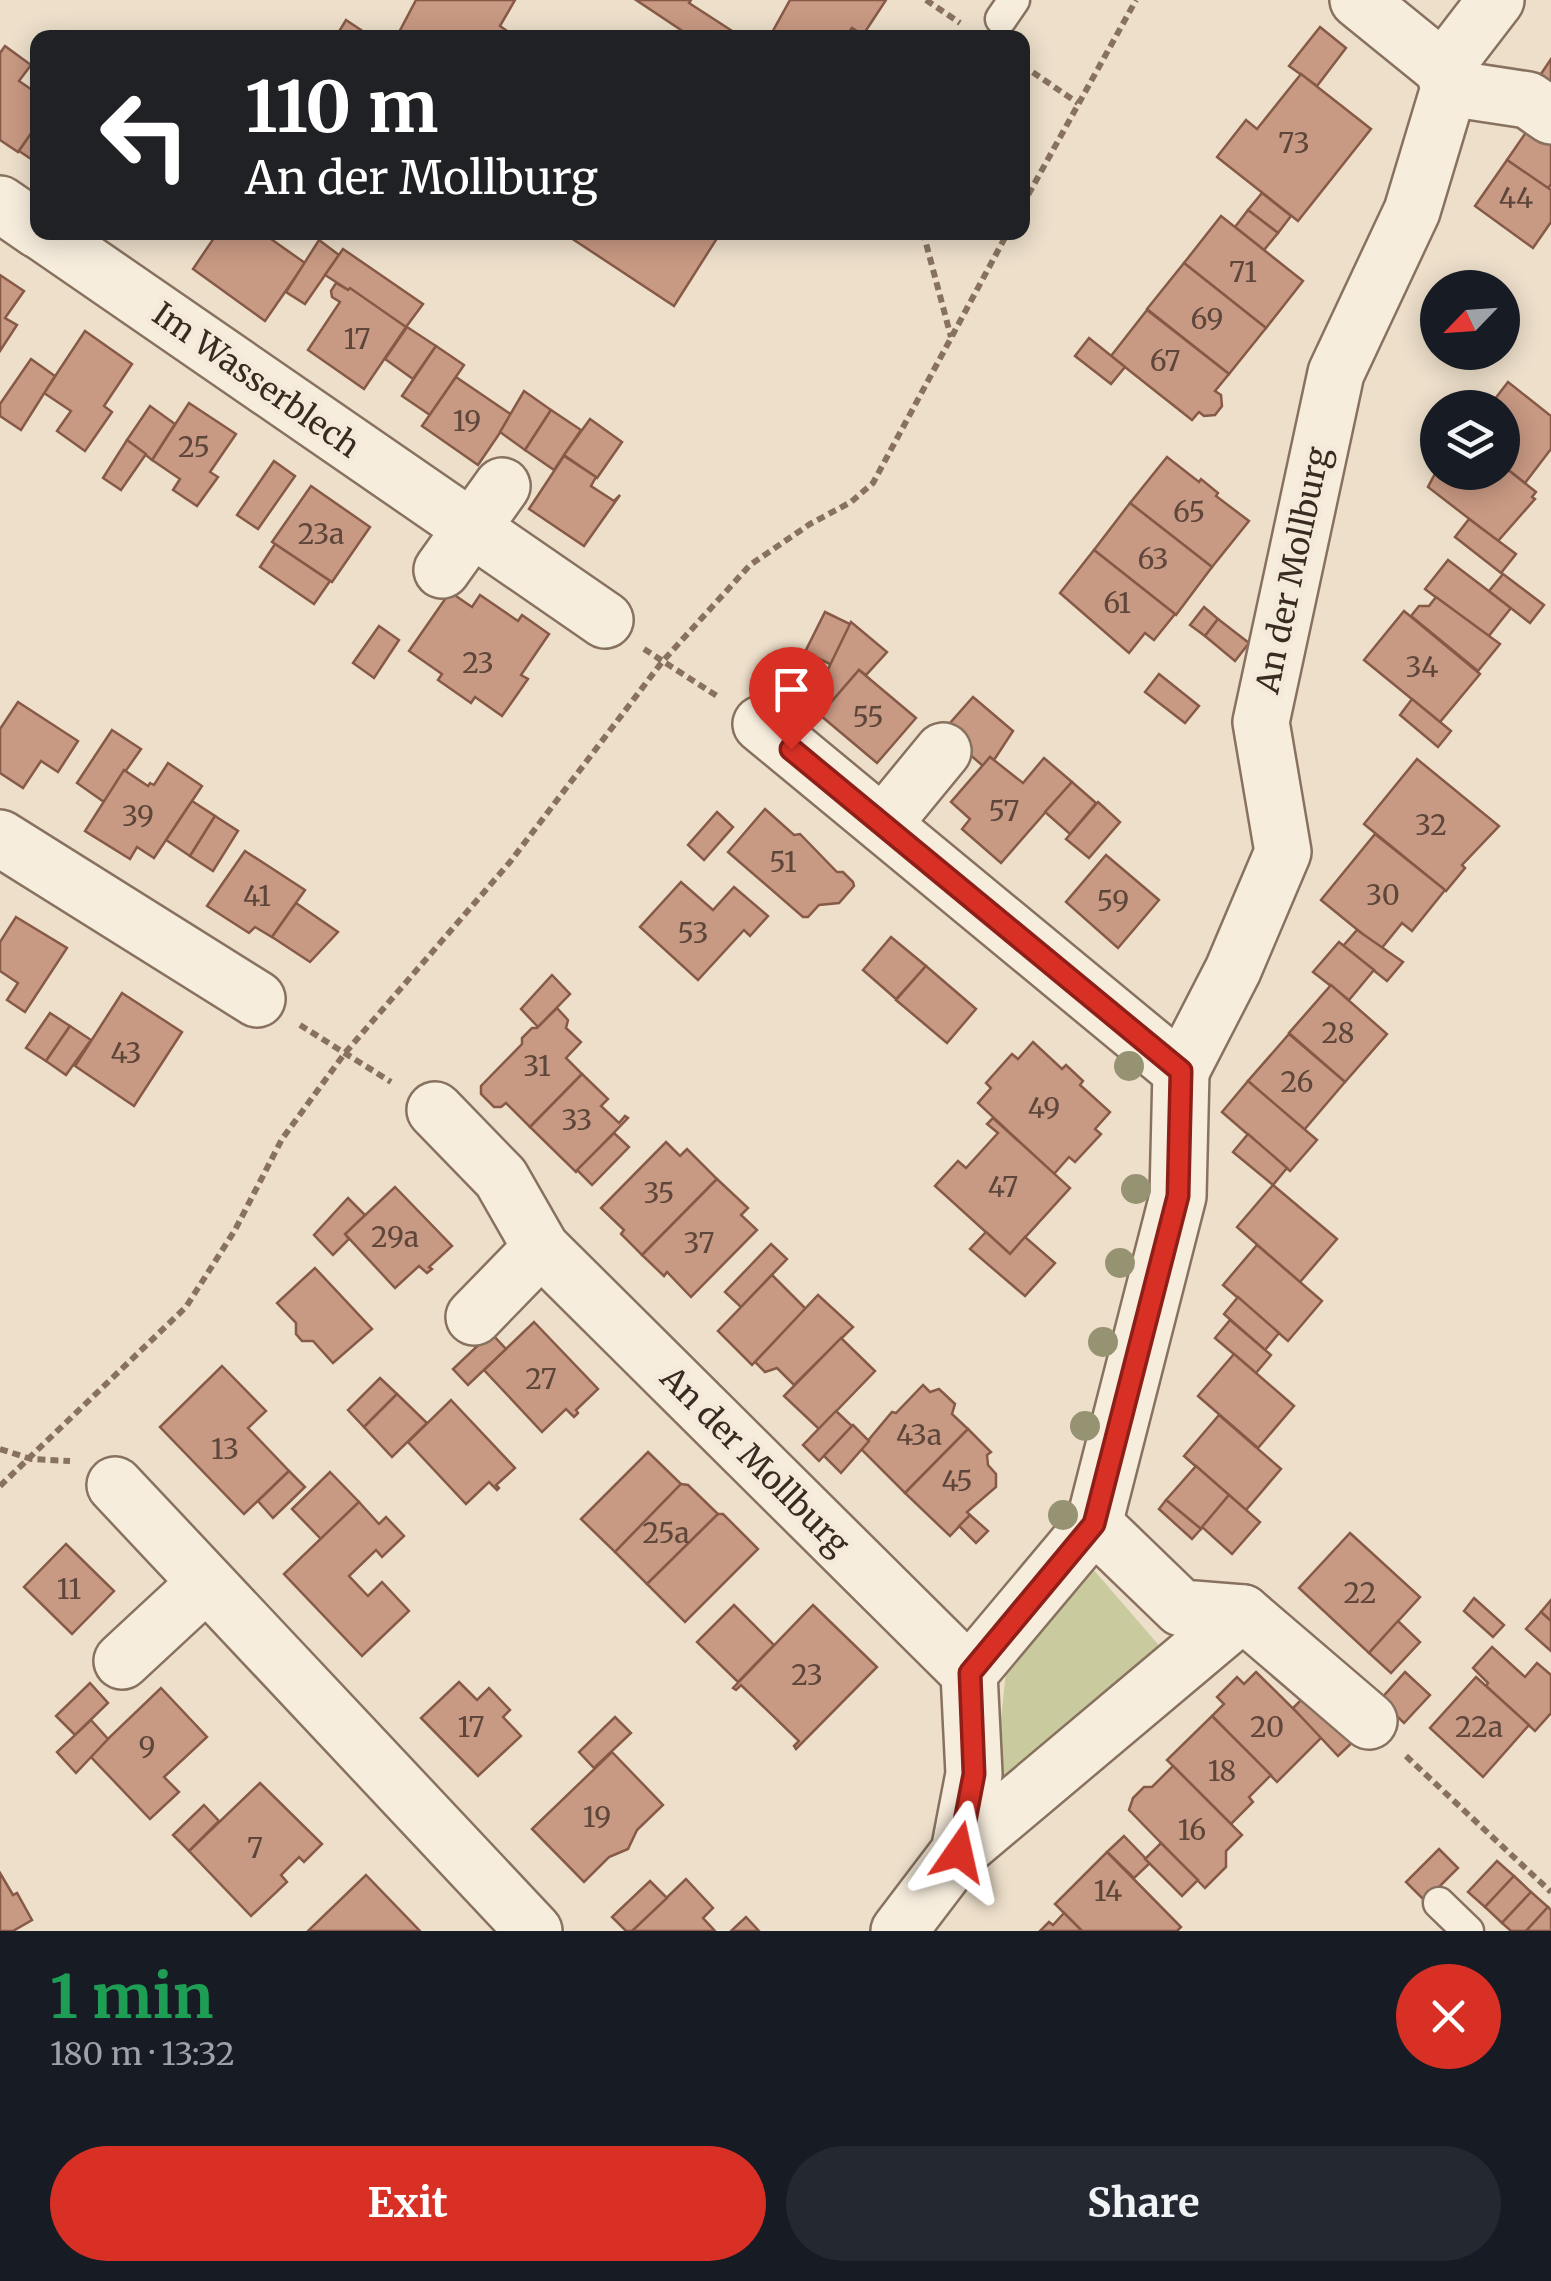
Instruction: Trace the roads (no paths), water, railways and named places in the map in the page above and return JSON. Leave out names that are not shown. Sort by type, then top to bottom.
[{"type":"street","points":[[1358,0],[1446,79],[1528,100],[1551,116]]},
{"type":"street","name":"An der Mollburg","points":[[434,1110],[501,1178],[541,1248],[970,1673],[1094,1524],[1178,1196],[1181,1071],[1233,970],[1284,852],[1261,722],[1336,373],[1412,211],[1446,79],[1496,0]]},
{"type":"street","name":"Im Wasserblech","points":[[0,204],[30,224]]},
{"type":"street","name":"Im Wasserblech","points":[[53,240],[604,620]]},
{"type":"street","points":[[761,724],[1181,1071]]},
{"type":"street","points":[[883,824],[943,751]]},
{"type":"street","points":[[0,838],[257,999]]},
{"type":"street","points":[[474,1318],[541,1248]]},
{"type":"street","points":[[115,1485],[534,1931]]},
{"type":"street","points":[[1094,1524],[1181,1608],[1242,1613],[1369,1721]]},
{"type":"street","points":[[122,1661],[205,1584]]},
{"type":"street","points":[[900,1931],[959,1852],[1242,1613]]},
{"type":"street","points":[[959,1852],[974,1774],[970,1673]]},
{"type":"lane","points":[[1438,1903],[1468,1931]]}]
